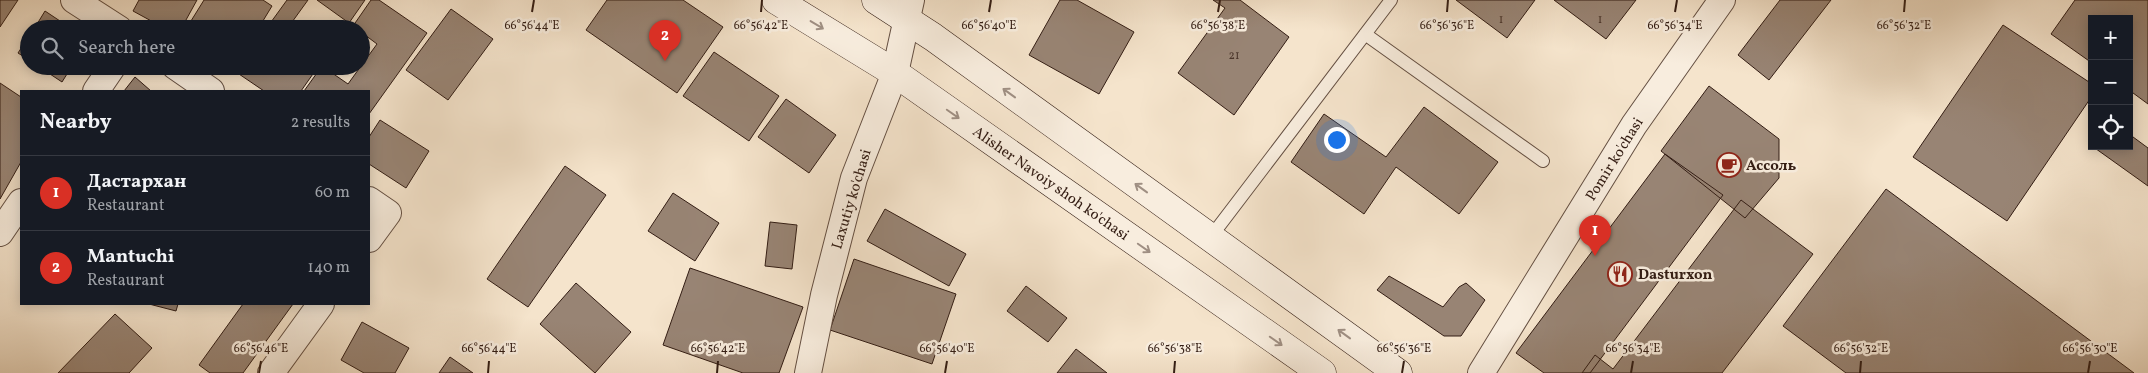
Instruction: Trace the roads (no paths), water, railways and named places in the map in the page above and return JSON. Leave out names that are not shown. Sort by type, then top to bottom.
[{"type":"main road","name":"Alisher Navoiy shoh ko'chasi","points":[[776,0],[895,73],[1322,373]]},
{"type":"main road","points":[[876,0],[909,9],[1210,238],[1398,373]]},
{"type":"street","points":[[74,0],[105,20]]},
{"type":"street","name":"Pomir ko'chasi","points":[[1481,373],[1634,125],[1722,0]]},
{"type":"street","name":"Laxutiy ko'chasi","points":[[808,373],[824,295],[854,178],[895,73],[909,9]]},
{"type":"street","points":[[97,90],[107,75]]},
{"type":"street","points":[[188,75],[210,90]]},
{"type":"street","points":[[370,201],[388,213],[370,238]]},
{"type":"street","points":[[0,233],[20,203]]},
{"type":"street","points":[[271,373],[320,305]]},
{"type":"lane","points":[[1210,238],[1391,0]]},
{"type":"lane","points":[[1365,34],[1543,161]]},
{"type":"place","name":"Mantuchi","points":[[665,61]]},
{"type":"place","name":"Ассоль","points":[[1729,165]]},
{"type":"place","name":"Дастархан","points":[[1595,256]]},
{"type":"place","name":"Dasturxon","points":[[1620,274]]}]
